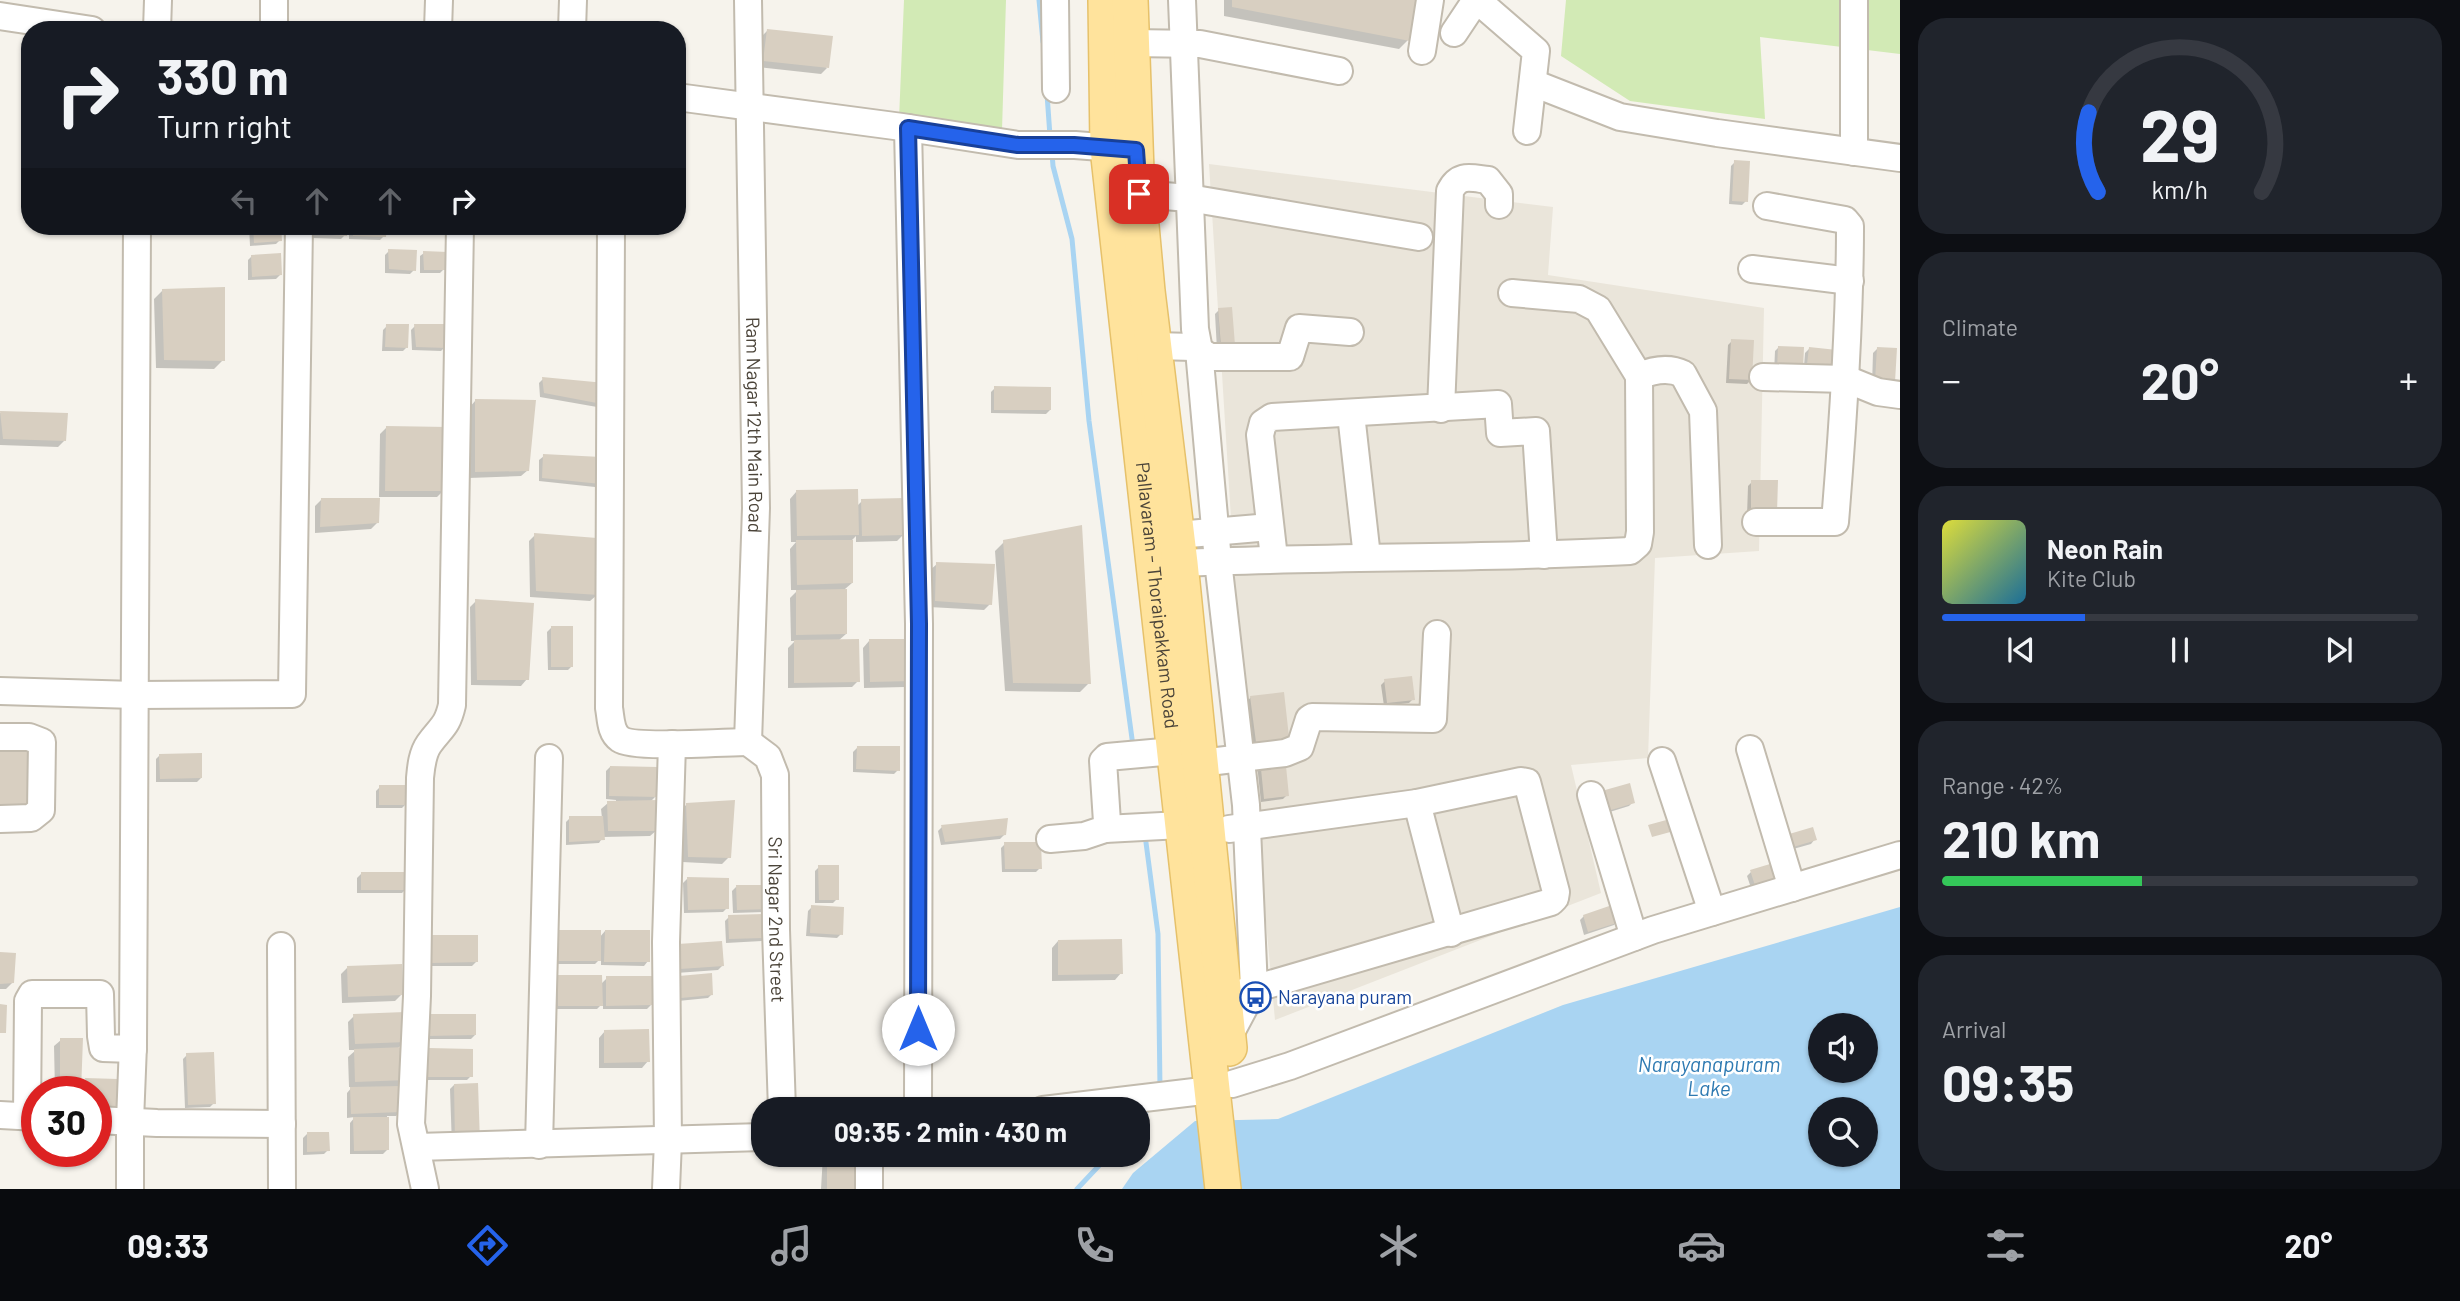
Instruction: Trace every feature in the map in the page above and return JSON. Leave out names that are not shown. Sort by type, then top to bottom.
[{"type":"main road","name":"Pallavaram - Thoraipakkam Road","points":[[1106,0],[1106,148],[1187,757],[1221,1087],[1223,1189]]},
{"type":"main road","name":"Pallavaram - Thoraipakkam Road","points":[[1130,0],[1131,43],[1106,148],[1139,194],[1147,291],[1179,549],[1187,757]]},
{"type":"main road","name":"Pallavaram - Thoraipakkam Road","points":[[1194,828],[1240,993],[1228,1038],[1221,1087],[1244,1189]]},
{"type":"street","points":[[157,21],[158,0]]},
{"type":"street","points":[[274,0],[274,21]]},
{"type":"street","points":[[438,21],[439,0]]},
{"type":"street","points":[[572,21],[573,0]]},
{"type":"street","name":"Ram Nagar 12th Main Road","points":[[748,0],[756,508],[748,742]]},
{"type":"street","points":[[1055,0],[1056,89]]},
{"type":"street","points":[[1050,839],[1084,836],[1105,829],[1245,827],[1417,803],[1521,781],[1527,782],[1531,788],[1555,898],[1551,902],[1451,933],[1240,993],[1245,827],[1241,758],[1195,329],[1182,0]]},
{"type":"street","points":[[1422,51],[1430,0]]},
{"type":"street","points":[[1454,33],[1476,0],[1536,51],[1527,131]]},
{"type":"street","points":[[1854,0],[1854,152]]},
{"type":"street","points":[[0,16],[43,11],[69,21]]},
{"type":"street","points":[[1131,43],[1200,44],[1339,71]]},
{"type":"street","points":[[1533,83],[1620,117],[1900,158]]},
{"type":"street","points":[[686,98],[1018,145],[1106,148]]},
{"type":"street","points":[[908,128],[919,624],[918,1097]]},
{"type":"street","points":[[1441,409],[1450,191],[1454,182],[1464,177],[1488,180],[1499,194],[1499,205]]},
{"type":"street","points":[[1139,194],[1189,198],[1419,237]]},
{"type":"street","points":[[1756,522],[1835,522],[1850,281],[1850,226],[1844,220],[1767,206]]},
{"type":"street","points":[[130,1189],[133,1049],[136,235]]},
{"type":"street","points":[[0,691],[135,695],[292,694],[299,235]]},
{"type":"street","points":[[425,1189],[411,1124],[420,875],[420,778],[427,746],[448,721],[452,705],[460,235]]},
{"type":"street","points":[[611,235],[609,708],[612,728],[618,738],[627,742],[748,742]]},
{"type":"street","points":[[1752,269],[1850,281]]},
{"type":"street","points":[[1179,549],[1218,561],[1630,551],[1638,544],[1640,532],[1639,376],[1598,309],[1579,299],[1511,293]]},
{"type":"street","points":[[1155,346],[1194,346],[1210,357],[1290,357],[1299,328],[1350,332]]},
{"type":"street","points":[[1639,376],[1650,371],[1666,370],[1683,374],[1703,411],[1708,545]]},
{"type":"street","points":[[1763,377],[1846,379],[1878,392],[1900,395]]},
{"type":"street","points":[[1274,558],[1260,435],[1263,423],[1272,417],[1498,404],[1500,433],[1536,431],[1544,555]]},
{"type":"street","points":[[1351,414],[1367,557]]},
{"type":"street","points":[[1179,549],[1215,532],[1270,527]]},
{"type":"street","points":[[1105,829],[1107,822],[1103,761],[1107,757],[1241,758],[1285,753],[1300,747],[1309,719],[1312,718],[1433,719],[1437,634]]},
{"type":"street","points":[[0,737],[29,737],[42,742],[41,810],[31,818],[0,818]]},
{"type":"street","name":"Sri Nagar 2nd Street","points":[[748,742],[768,757],[775,775],[776,930],[782,1097]]},
{"type":"street","points":[[666,1189],[666,942],[671,744]]},
{"type":"street","points":[[1750,749],[1792,888]]},
{"type":"street","points":[[539,1145],[549,758]]},
{"type":"street","points":[[1662,761],[1712,912]]},
{"type":"street","points":[[1591,795],[1633,937]]},
{"type":"street","points":[[1417,803],[1451,933]]},
{"type":"street","points":[[1150,1098],[1221,1087],[1290,1066],[1633,937],[1900,855]]},
{"type":"street","points":[[281,946],[282,1189]]},
{"type":"street","points":[[31,1076],[28,1001],[32,994],[100,994],[103,1048],[133,1049]]},
{"type":"street","points":[[0,1115],[21,1116]]},
{"type":"street","points":[[112,1120],[282,1124]]},
{"type":"street","points":[[418,1147],[751,1138]]},
{"type":"street","points":[[869,1167],[869,1189]]},
{"type":"shaded area","points":[[1209,164],[1553,207],[1548,275],[1764,308],[1759,551],[1655,558],[1648,758],[1571,765],[1601,893],[1275,1020],[1235,583]]},
{"type":"green space","points":[[904,0],[1006,0],[1002,130],[899,119]]},
{"type":"green space","points":[[1566,0],[1900,0],[1900,54],[1760,37],[1765,119],[1630,101],[1561,56]]},
{"type":"water","name":"Narayanapuram Lake","points":[[1900,907],[1900,1189],[1122,1189],[1133,1173],[1140,1167],[1150,1167],[1150,1159],[1195,1121],[1278,1119],[1563,1005]]},
{"type":"building","points":[[1232,0],[1417,0],[1410,41],[1232,7]]},
{"type":"building","points":[[767,29],[833,36],[829,68],[763,61]]},
{"type":"building","points":[[1734,160],[1750,161],[1748,202],[1732,201]]},
{"type":"building","points":[[254,235],[282,235],[282,241],[254,243]]},
{"type":"building","points":[[353,235],[386,235],[386,237]]},
{"type":"building","points":[[388,249],[417,250],[416,271],[389,269]]},
{"type":"building","points":[[423,251],[448,252],[446,270],[424,270]]},
{"type":"building","points":[[281,253],[282,275],[252,277],[251,255]]},
{"type":"building","points":[[225,287],[225,361],[164,360],[162,289]]},
{"type":"building","points":[[1232,307],[1235,345],[1221,346],[1218,308]]},
{"type":"building","points":[[386,324],[409,324],[408,348],[385,347]]},
{"type":"building","points":[[414,324],[447,324],[447,348],[416,347]]},
{"type":"building","points":[[1731,339],[1754,340],[1752,380],[1729,379]]},
{"type":"building","points":[[1778,346],[1804,347],[1803,371],[1777,370]]},
{"type":"building","points":[[1809,347],[1837,350],[1834,376],[1806,373]]},
{"type":"building","points":[[1877,347],[1897,348],[1895,382],[1875,381]]},
{"type":"building","points":[[542,377],[605,383],[602,404],[544,393]]},
{"type":"building","points":[[994,386],[1051,387],[1051,410],[994,410]]},
{"type":"building","points":[[475,399],[536,400],[529,471],[475,472]]},
{"type":"building","points":[[0,411],[68,413],[66,441],[3,439]]},
{"type":"building","points":[[386,426],[448,427],[445,491],[385,491]]},
{"type":"building","points":[[543,454],[601,457],[601,484],[542,478]]},
{"type":"building","points":[[1751,480],[1778,480],[1777,513],[1751,513]]},
{"type":"building","points":[[858,489],[859,535],[797,536],[796,490]]},
{"type":"building","points":[[321,498],[380,498],[379,523],[320,527]]},
{"type":"building","points":[[905,498],[905,535],[862,536],[861,499]]},
{"type":"building","points":[[1082,525],[1091,684],[1013,683],[1003,540]]},
{"type":"building","points":[[534,533],[597,538],[599,595],[536,591]]},
{"type":"building","points":[[796,540],[853,540],[853,583],[797,585]]},
{"type":"building","points":[[936,562],[995,564],[992,605],[935,601]]},
{"type":"building","points":[[847,589],[847,634],[796,635],[796,590]]},
{"type":"building","points":[[475,599],[534,603],[529,680],[477,680]]},
{"type":"building","points":[[551,626],[573,626],[573,667],[551,667]]},
{"type":"building","points":[[859,639],[860,682],[794,683],[794,640]]},
{"type":"building","points":[[869,639],[912,639],[913,681],[870,682]]},
{"type":"building","points":[[1412,676],[1415,700],[1387,703],[1384,679]]},
{"type":"building","points":[[1284,692],[1290,746],[1257,750],[1250,696]]},
{"type":"building","points":[[857,746],[900,746],[900,771],[856,769]]},
{"type":"building","points":[[0,750],[34,751],[33,809],[0,808]]},
{"type":"building","points":[[202,753],[202,778],[160,779],[159,754]]},
{"type":"building","points":[[1285,756],[1289,796],[1264,799],[1260,759]]},
{"type":"building","points":[[610,766],[658,767],[658,797],[609,796]]},
{"type":"building","points":[[1630,783],[1635,803],[1604,812],[1598,792]]},
{"type":"building","points":[[379,785],[407,785],[407,805],[379,805]]},
{"type":"building","points":[[658,800],[658,831],[608,831],[607,801]]},
{"type":"building","points":[[735,800],[731,858],[688,857],[686,803]]},
{"type":"building","points":[[569,816],[603,816],[605,840],[569,842]]},
{"type":"building","points":[[1008,818],[1006,835],[945,842],[941,825]]},
{"type":"building","points":[[1670,819],[1674,831],[1652,837],[1648,825]]},
{"type":"building","points":[[1813,827],[1817,840],[1783,850],[1779,837]]},
{"type":"building","points":[[1004,842],[1041,842],[1042,869],[1005,869]]},
{"type":"building","points":[[1770,864],[1778,888],[1758,895],[1750,870]]},
{"type":"building","points":[[818,865],[839,865],[839,900],[819,900]]},
{"type":"building","points":[[361,872],[408,872],[408,890],[361,890]]},
{"type":"building","points":[[687,877],[729,878],[729,909],[688,910]]},
{"type":"building","points":[[736,885],[770,885],[770,909],[737,910]]},
{"type":"building","points":[[1615,904],[1620,922],[1588,932],[1583,915]]},
{"type":"building","points":[[811,905],[844,907],[843,935],[810,933]]},
{"type":"building","points":[[766,914],[767,938],[729,939],[728,915]]},
{"type":"building","points":[[557,930],[601,930],[601,961],[557,961]]},
{"type":"building","points":[[605,930],[650,930],[650,962],[604,962]]},
{"type":"building","points":[[432,935],[478,935],[478,962],[432,963]]},
{"type":"building","points":[[1122,939],[1123,974],[1058,975],[1058,940]]},
{"type":"building","points":[[722,941],[724,966],[680,969],[678,944]]},
{"type":"building","points":[[0,952],[16,953],[14,983],[0,984]]},
{"type":"building","points":[[402,964],[403,995],[348,997],[347,966]]},
{"type":"building","points":[[712,973],[713,995],[681,998],[679,976]]},
{"type":"building","points":[[558,975],[602,975],[603,1006],[558,1006]]},
{"type":"building","points":[[606,976],[653,976],[653,1005],[606,1006]]},
{"type":"building","points":[[0,1004],[7,1005],[6,1033],[0,1033]]},
{"type":"building","points":[[405,1012],[407,1042],[355,1044],[353,1014]]},
{"type":"building","points":[[428,1014],[476,1014],[476,1035],[428,1036]]},
{"type":"building","points":[[649,1029],[650,1062],[604,1063],[604,1030]]},
{"type":"building","points":[[60,1038],[83,1038],[82,1076],[60,1076]]},
{"type":"building","points":[[406,1047],[407,1080],[355,1082],[354,1049]]},
{"type":"building","points":[[428,1048],[473,1049],[473,1077],[428,1077]]},
{"type":"building","points":[[214,1052],[216,1104],[188,1105],[186,1053]]},
{"type":"building","points":[[112,1079],[118,1079],[119,1115],[112,1114]]},
{"type":"building","points":[[478,1083],[480,1143],[455,1144],[454,1084]]},
{"type":"building","points":[[401,1086],[401,1112],[351,1114],[350,1087]]},
{"type":"building","points":[[353,1117],[389,1117],[389,1150],[354,1151]]},
{"type":"building","points":[[307,1132],[329,1132],[330,1151],[307,1152]]},
{"type":"building","points":[[827,1167],[862,1167],[861,1189],[827,1189]]},
{"type":"waterway","points":[[1039,0],[1043,42]]},
{"type":"waterway","points":[[1047,94],[1050,136]]},
{"type":"waterway","points":[[1052,153],[1072,239],[1089,421],[1133,746]]},
{"type":"waterway","points":[[1145,835],[1158,934],[1160,1088]]},
{"type":"waterway","points":[[1077,1189],[1098,1167]]},
{"type":"place","name":"Narayana puram","points":[[1255,997]]},
{"type":"route","points":[[918,1029],[919,624],[908,128],[1018,145],[1074,145],[1136,150],[1139,194]]}]
